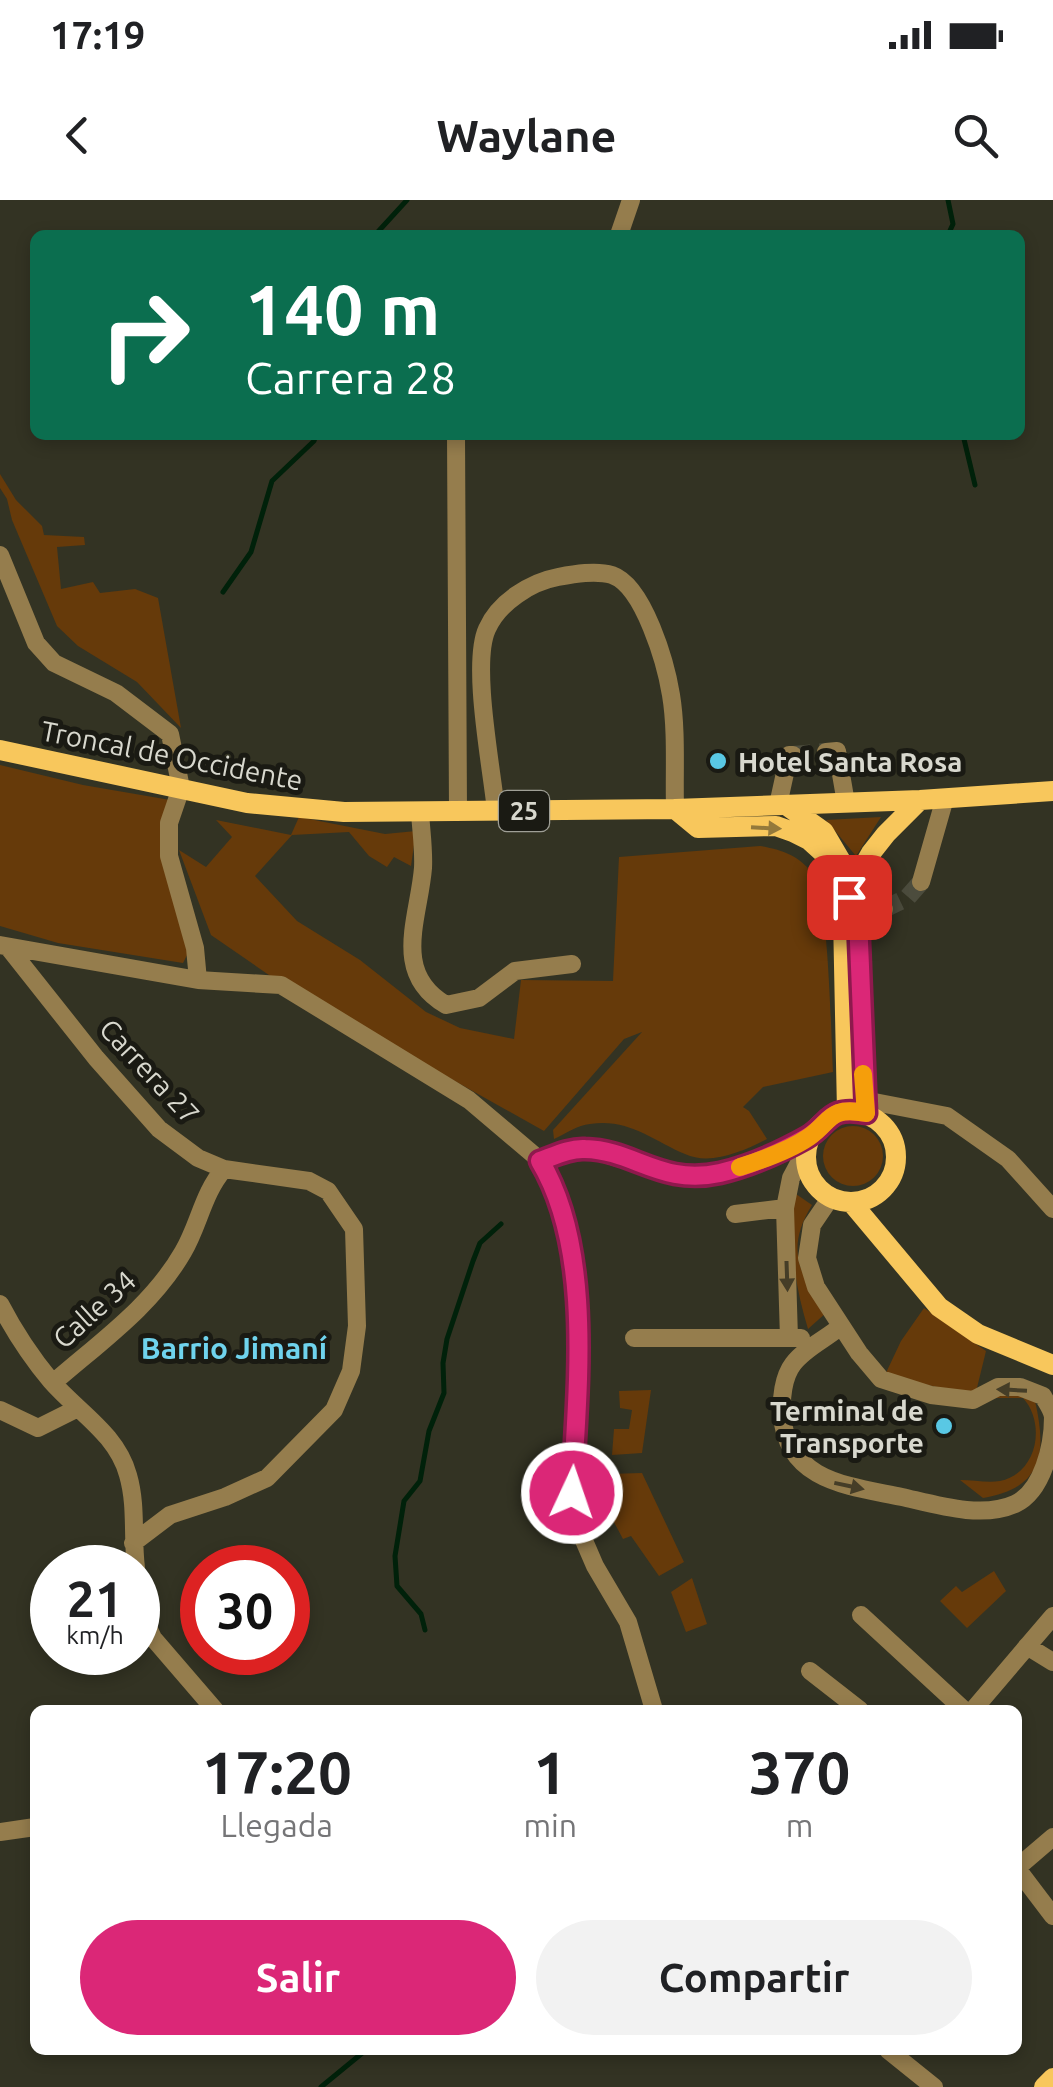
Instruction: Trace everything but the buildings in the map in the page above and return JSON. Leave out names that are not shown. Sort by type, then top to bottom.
[{"type":"main road","name":"Troncal de Occidente","points":[[0,750],[247,803],[344,812],[676,810],[1053,791]]},
{"type":"main road","points":[[859,1108],[843,917],[865,864],[886,834],[920,800]]},
{"type":"main road","points":[[782,805],[806,816],[830,842],[846,873],[849,897]]},
{"type":"main road","points":[[676,810],[698,828],[776,826],[809,840],[830,859],[858,918],[859,1108]]},
{"type":"main road","points":[[841,1200],[874,1196],[890,1180],[895,1168],[891,1134],[884,1124],[859,1108],[832,1115],[809,1142],[809,1173],[818,1187],[841,1200],[939,1307],[978,1334],[1053,1365]]},
{"type":"main road","points":[[1044,2087],[1053,2078]]},
{"type":"street","points":[[622,230],[632,200]]},
{"type":"street","points":[[456,440],[458,812]]},
{"type":"street","points":[[0,555],[36,643],[54,663],[116,692],[170,734],[181,788],[170,823],[169,856],[195,948],[198,980]]},
{"type":"street","points":[[496,811],[480,661],[486,629],[503,606],[538,581],[578,574],[612,575],[631,589],[648,617],[671,694],[676,810]]},
{"type":"street","points":[[826,752],[837,751],[846,803]]},
{"type":"street","points":[[782,805],[792,755]]},
{"type":"street","points":[[921,882],[945,798]]},
{"type":"street","points":[[420,812],[423,866],[412,959],[429,995],[446,1005],[478,998],[515,972],[572,964]]},
{"type":"street","points":[[858,918],[884,910]]},
{"type":"street","points":[[4,946],[198,980],[281,986],[469,1100],[540,1161],[560,1200],[570,1234],[578,1350],[572,1493],[576,1522],[595,1566],[628,1622],[653,1705]]},
{"type":"street","name":"Carrera 27","points":[[4,946],[159,1129],[198,1158],[224,1169],[309,1181],[328,1191],[354,1229],[357,1326],[351,1371],[334,1410],[267,1478],[170,1515],[133,1543]]},
{"type":"street","points":[[859,1108],[947,1116],[1008,1159],[1053,1210]]},
{"type":"street","points":[[540,1161],[584,1148],[674,1175],[700,1176],[754,1163],[809,1142]]},
{"type":"street","points":[[789,1338],[785,1208],[790,1178],[809,1142]]},
{"type":"street","name":"Calle 34","points":[[53,1382],[152,1298],[185,1250],[212,1183],[224,1169]]},
{"type":"street","points":[[834,1332],[791,1366],[781,1398],[784,1436],[802,1464],[830,1482],[927,1503],[997,1510],[1020,1502],[1039,1480],[1051,1452],[1052,1410],[1042,1396],[1020,1387],[998,1387],[973,1400],[931,1395],[882,1378],[834,1332],[807,1258],[812,1225],[841,1200]]},
{"type":"street","points":[[734,1214],[785,1208]]},
{"type":"street","points":[[0,1304],[23,1345],[53,1382],[109,1437],[128,1474],[135,1524],[133,1543]]},
{"type":"street","points":[[634,1338],[789,1338],[834,1332]]},
{"type":"street","points":[[0,1410],[38,1428],[78,1408]]},
{"type":"street","points":[[861,1615],[959,1705]]},
{"type":"street","points":[[977,1705],[1053,1616]]},
{"type":"street","points":[[160,1646],[211,1705]]},
{"type":"street","points":[[1027,1646],[1053,1662]]},
{"type":"street","points":[[810,1671],[854,1705]]},
{"type":"street","points":[[0,1832],[30,1828]]},
{"type":"street","points":[[1022,1864],[1053,1836]]},
{"type":"street","points":[[1022,1873],[1053,1916]]},
{"type":"street","points":[[894,2055],[934,2087]]},
{"type":"shaded area","points":[[0,474],[16,500],[42,526],[44,535],[84,537],[85,545],[57,547],[61,589],[93,582],[100,593],[135,589],[158,598],[181,728],[137,682],[78,646],[57,626],[0,488]]},
{"type":"shaded area","points":[[0,765],[176,801],[169,823],[190,949],[183,963],[58,943],[0,926]]},
{"type":"shaded area","points":[[299,817],[385,834],[416,831],[411,866],[394,857],[387,867],[369,856],[349,832],[292,835],[255,876],[297,921],[360,960],[426,1012],[460,1028],[514,1039],[521,980],[613,981],[619,857],[760,846],[790,855],[809,869],[819,889],[826,938],[833,1072],[763,1087],[743,1107],[767,1139],[727,1155],[695,1157],[616,1124],[585,1125],[554,1139],[553,1130],[642,1032],[624,1039],[544,1131],[282,984],[211,935],[179,850],[206,867],[232,837],[216,820],[291,835]]},
{"type":"shaded area","points":[[881,817],[856,856],[826,820]]},
{"type":"shaded area","points":[[853,1126],[875,1134],[883,1156],[875,1178],[853,1186],[831,1178],[823,1156],[831,1134]]},
{"type":"shaded area","points":[[796,1194],[812,1205],[799,1235],[799,1261],[809,1286],[827,1312],[808,1329],[794,1262]]},
{"type":"shaded area","points":[[924,1308],[986,1351],[975,1396],[885,1375],[901,1341]]},
{"type":"shaded area","points":[[651,1390],[642,1453],[612,1455],[614,1429],[629,1429],[632,1410],[620,1408],[619,1391]]},
{"type":"shaded area","points":[[1014,1393],[1035,1401],[1040,1452],[1029,1477],[1018,1486],[983,1498],[960,1480],[995,1482],[1013,1476],[1030,1458],[1034,1446],[1034,1420],[1023,1398],[992,1398]]},
{"type":"shaded area","points":[[642,1473],[684,1562],[659,1576],[631,1536],[623,1539],[609,1513],[616,1512],[608,1474]]},
{"type":"shaded area","points":[[994,1571],[1006,1591],[967,1628],[940,1601],[956,1586],[962,1592]]},
{"type":"shaded area","points":[[692,1578],[707,1624],[686,1632],[671,1592]]},
{"type":"waterway","points":[[380,230],[407,200]]},
{"type":"waterway","points":[[948,200],[953,224],[950,230]]},
{"type":"waterway","points":[[223,592],[251,552],[272,481],[314,440]]},
{"type":"waterway","points":[[964,440],[975,485]]},
{"type":"waterway","points":[[425,1630],[421,1614],[397,1586],[395,1556],[404,1501],[420,1481],[429,1431],[444,1393],[447,1339],[473,1261],[480,1243],[501,1224]]},
{"type":"waterway","points":[[321,2087],[360,2055]]},
{"type":"tunnel","points":[[793,755],[826,752]]},
{"type":"tunnel","points":[[884,909],[907,898],[921,882]]},
{"type":"slow traffic","points":[[740,1167],[811,1136],[832,1115],[848,1111],[866,1113],[863,1074]]},
{"type":"place","name":"Hotel Santa Rosa","points":[[718,761]]},
{"type":"place","name":"Terminal de Transporte","points":[[944,1426]]},
{"type":"district","name":"Barrio Jimaní","points":[[234,1348]]},
{"type":"route","points":[[572,1493],[578,1350],[570,1234],[552,1179],[540,1161],[584,1148],[674,1175],[721,1173],[754,1163],[811,1136],[832,1115],[848,1111],[866,1113],[858,918],[849,897]]}]
